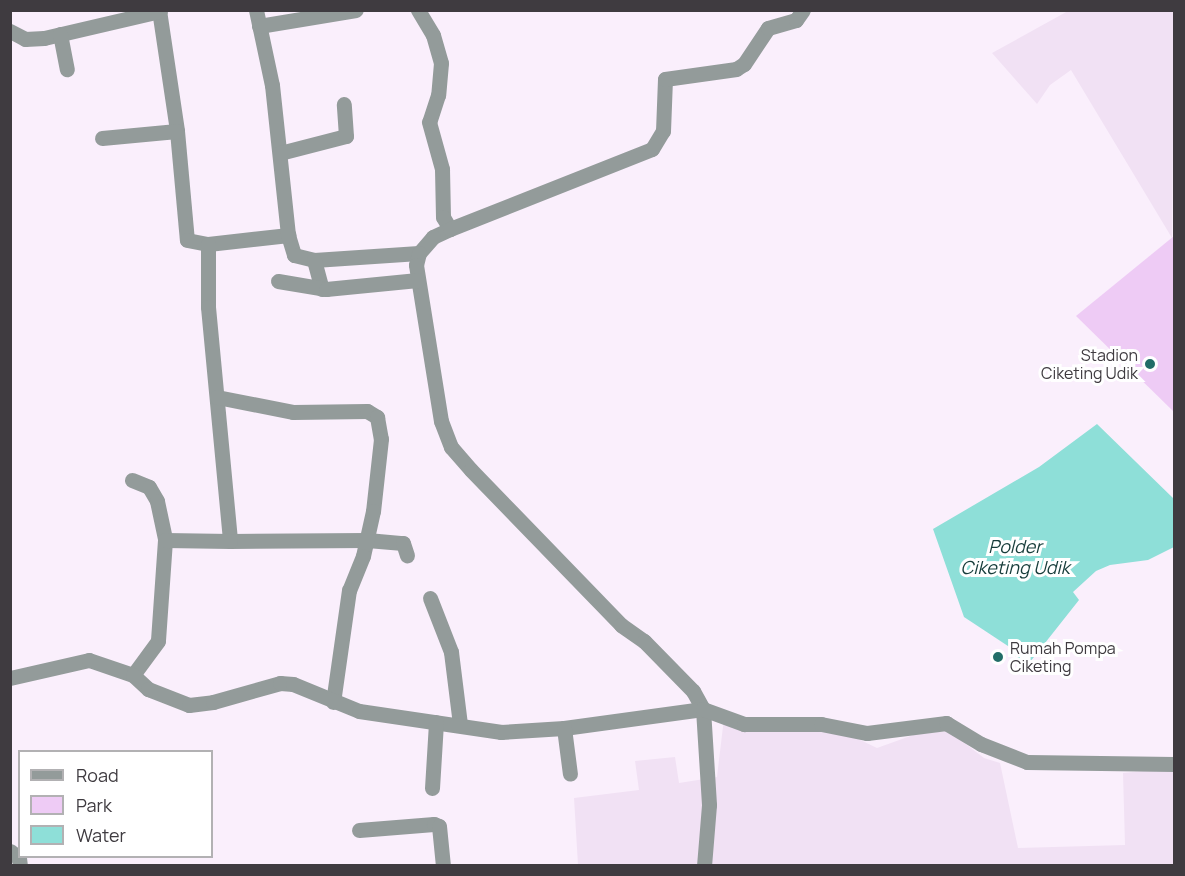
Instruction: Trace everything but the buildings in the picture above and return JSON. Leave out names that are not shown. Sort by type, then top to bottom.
[{"type":"street","points":[[256,10],[272,85],[288,235],[294,255],[314,260],[419,253]]},
{"type":"street","points":[[259,26],[356,10]]},
{"type":"street","points":[[418,10],[433,34],[441,63],[438,95],[429,122],[442,169],[443,218],[450,229]]},
{"type":"street","points":[[704,866],[709,805],[703,709],[679,674],[621,625],[451,447],[437,404],[418,280],[419,253],[434,237],[450,229],[652,149],[663,131],[664,79],[736,69],[744,64],[768,28],[796,20],[803,10]]},
{"type":"street","points":[[10,31],[25,39],[60,34],[160,11],[177,131],[184,230],[192,243],[208,244],[288,235]]},
{"type":"street","points":[[60,34],[67,69]]},
{"type":"street","points":[[280,153],[346,136],[344,104]]},
{"type":"street","points":[[102,138],[177,131]]},
{"type":"street","points":[[208,244],[208,307],[230,541]]},
{"type":"street","points":[[314,260],[322,289]]},
{"type":"street","points":[[278,280],[322,289],[418,280]]},
{"type":"street","points":[[217,397],[293,412],[374,413],[381,439],[367,540],[349,590],[333,702]]},
{"type":"street","points":[[132,480],[149,487],[157,501],[165,540],[158,641],[133,675]]},
{"type":"street","points":[[165,540],[367,540],[403,543],[407,555]]},
{"type":"street","points":[[430,598],[451,652],[460,724]]},
{"type":"street","points":[[10,678],[88,660],[133,675],[148,689],[189,705],[213,702],[280,683],[293,684],[359,711],[460,724],[501,732],[564,728],[703,709],[744,724],[821,724],[867,733],[946,723],[981,744],[1027,762],[1174,764]]},
{"type":"street","points":[[432,788],[436,722]]},
{"type":"street","points":[[564,728],[570,774]]},
{"type":"street","points":[[359,831],[434,824],[439,826],[443,866]]},
{"type":"shaded area","points":[[1068,11],[1174,11],[1172,238],[1071,70],[1050,85],[1037,104],[992,53]]},
{"type":"shaded area","points":[[724,718],[784,732],[831,726],[877,748],[916,734],[949,731],[984,758],[1000,763],[1018,848],[1125,845],[1123,773],[1174,768],[1174,865],[578,865],[574,798],[639,790],[635,761],[675,757],[679,783],[717,777]]},
{"type":"green space","name":"Stadion Ciketing Udik","points":[[1174,236],[1174,412],[1076,316]]},
{"type":"water","name":"Polder Ciketing Udik","points":[[1097,424],[1174,499],[1174,547],[1148,560],[1110,565],[1096,571],[1073,592],[1079,600],[1030,662],[1020,662],[1014,650],[964,617],[933,529],[1039,467]]},
{"type":"place","name":"Stadion Ciketing Udik","points":[[1150,364]]},
{"type":"place","name":"Rumah Pompa Ciketing","points":[[998,657]]}]
